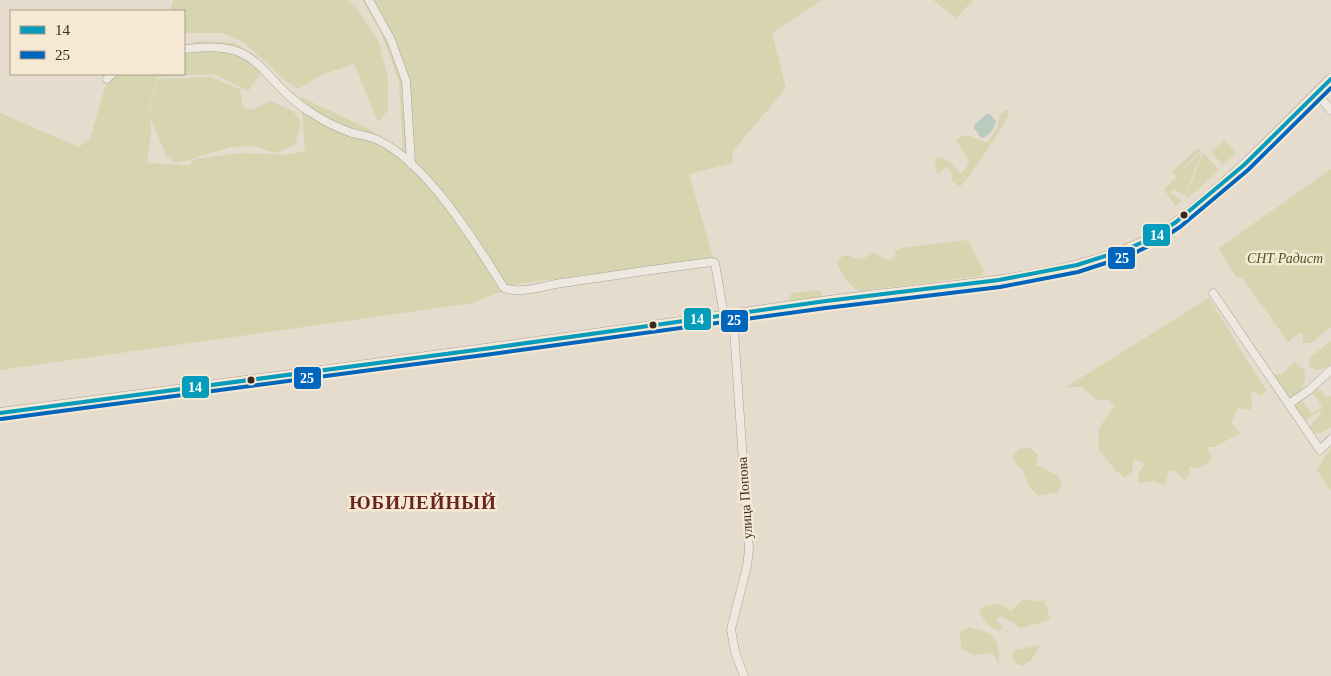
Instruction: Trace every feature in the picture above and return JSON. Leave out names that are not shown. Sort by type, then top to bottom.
[{"type":"street","points":[[369,0],[390,40],[406,81],[412,164]]},
{"type":"street","points":[[185,49],[211,48],[237,51],[251,59],[287,94],[310,113],[333,126],[377,139],[412,164]]},
{"type":"street","points":[[0,413],[313,373],[829,301],[982,284],[1052,272],[1102,259],[1154,237],[1181,219],[1230,178],[1331,79]]},
{"type":"street","points":[[1316,93],[1331,110]]},
{"type":"street","name":"улица Попова","points":[[412,164],[437,191],[476,244],[504,288],[525,290],[715,263],[728,316],[749,550],[731,629],[744,676]]},
{"type":"street","points":[[1213,293],[1320,450],[1331,439]]},
{"type":"street","points":[[1289,404],[1309,390],[1331,370]]},
{"type":"green space","points":[[173,0],[348,0],[356,7],[379,42],[388,78],[388,110],[378,122],[354,64],[321,75],[298,89],[283,79],[244,42],[223,33],[185,33],[185,10],[170,10]]},
{"type":"green space","points":[[362,0],[822,0],[772,33],[786,88],[732,152],[733,163],[689,174],[713,258],[518,284],[473,303],[0,370],[0,113],[79,147],[90,138],[109,75],[185,75],[185,45],[200,41],[236,43],[266,66],[248,91],[214,74],[157,77],[149,115],[157,79],[211,77],[240,89],[243,107],[252,110],[270,101],[293,111],[301,122],[295,145],[276,153],[253,146],[232,147],[177,163],[167,157],[150,117],[151,132],[147,163],[190,165],[195,159],[240,153],[287,155],[305,151],[301,97],[369,129],[403,151],[399,82],[381,32]]},
{"type":"green space","points":[[933,0],[973,0],[956,18]]},
{"type":"green space","points":[[1007,110],[1009,114],[998,133],[960,187],[951,180],[953,174],[946,167],[938,174],[935,170],[936,165],[934,162],[938,157],[949,161],[960,174],[969,162],[956,140],[969,135],[988,142],[997,128],[1000,114]]},
{"type":"green space","points":[[1224,140],[1236,153],[1223,165],[1211,152]]},
{"type":"green space","points":[[1198,148],[1201,151],[1182,169],[1202,152],[1185,196],[1173,189],[1170,193],[1182,200],[1175,206],[1164,189],[1176,178],[1173,171]]},
{"type":"green space","points":[[1203,153],[1219,170],[1188,198],[1186,197]]},
{"type":"green space","name":"СНТ Радист","points":[[1331,169],[1331,327],[1311,343],[1303,343],[1302,333],[1299,333],[1288,342],[1243,279],[1235,276],[1219,248]]},
{"type":"green space","points":[[965,240],[969,243],[984,271],[980,276],[860,291],[846,280],[837,263],[840,258],[846,255],[859,259],[875,253],[884,259],[890,260],[894,258],[896,251],[902,248]]},
{"type":"green space","points":[[821,291],[822,297],[792,302],[789,299],[793,293]]},
{"type":"green space","points":[[1209,298],[1267,392],[1260,396],[1255,391],[1250,393],[1253,404],[1250,410],[1237,408],[1232,423],[1240,433],[1215,447],[1205,447],[1212,456],[1208,463],[1198,469],[1189,466],[1190,475],[1184,480],[1176,471],[1169,470],[1165,486],[1153,481],[1139,483],[1138,473],[1145,464],[1134,459],[1132,471],[1125,478],[1115,470],[1098,448],[1099,428],[1114,407],[1109,400],[1097,400],[1082,387],[1066,387]]},
{"type":"green space","points":[[1331,341],[1331,364],[1319,370],[1311,368],[1308,365],[1310,362],[1309,358]]},
{"type":"green space","points":[[1294,362],[1304,370],[1305,380],[1300,391],[1289,400],[1272,375],[1282,374]]},
{"type":"green space","points":[[1316,388],[1321,390],[1325,396],[1331,396],[1331,427],[1321,433],[1313,433],[1310,430],[1311,425],[1322,412],[1320,411],[1303,422],[1292,405],[1301,399],[1312,414],[1322,407],[1312,390]]},
{"type":"green space","points":[[1331,447],[1331,491],[1317,470]]},
{"type":"green space","points":[[1030,448],[1038,455],[1036,465],[1057,475],[1062,484],[1058,492],[1038,496],[1028,484],[1023,470],[1016,465],[1013,456],[1019,449]]},
{"type":"green space","points":[[1022,600],[1044,601],[1050,620],[1020,628],[1000,616],[997,619],[998,623],[1003,626],[1000,631],[987,624],[979,610],[984,606],[1000,604],[1011,611]]},
{"type":"green space","points":[[968,627],[984,631],[994,637],[999,648],[999,664],[993,653],[974,655],[961,649],[960,632]]},
{"type":"green space","points":[[1041,645],[1031,660],[1022,666],[1015,663],[1012,655],[1015,650]]},
{"type":"shaded area","points":[[986,114],[990,114],[996,122],[989,135],[981,138],[974,128],[975,124]]},
{"type":"transit line","name":"14","points":[[0,413],[491,348],[826,301],[999,280],[1077,265],[1127,249],[1152,238],[1176,222],[1244,165],[1331,79]]},
{"type":"transit line","name":"25","points":[[1,419],[826,308],[1000,287],[1078,272],[1130,255],[1155,243],[1180,227],[1248,170],[1331,88]]},
{"type":"district","name":"ЮБИЛЕЙНЫЙ","points":[[423,502]]}]
